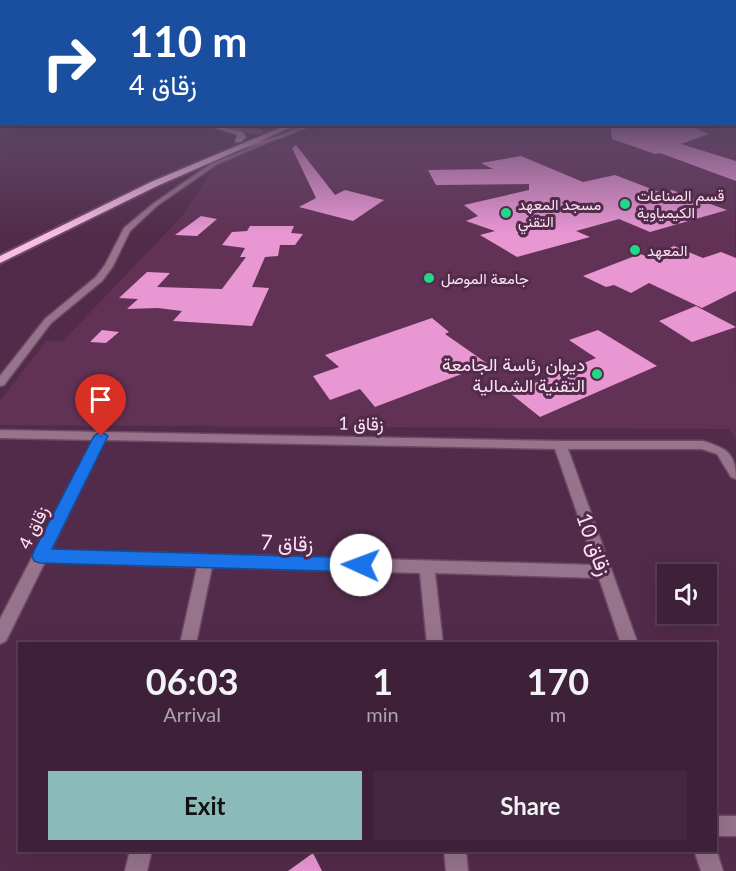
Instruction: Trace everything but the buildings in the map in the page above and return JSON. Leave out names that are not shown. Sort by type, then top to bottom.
[{"type":"highway","points":[[108,196],[216,153]]},
{"type":"highway","points":[[0,260],[220,153]]},
{"type":"street","points":[[0,383],[48,321],[99,279],[109,266],[128,230],[156,204],[214,164],[241,153]]},
{"type":"street","name":"زقاق 1","points":[[0,434],[560,445],[703,445],[721,451],[736,474]]},
{"type":"street","name":"زقاق 4","points":[[0,636],[101,436]]},
{"type":"street","name":"زقاق 10","points":[[560,445],[629,642]]},
{"type":"street","name":"زقاق 7","points":[[40,556],[604,572]]},
{"type":"street","points":[[188,642],[206,561]]},
{"type":"street","points":[[427,567],[435,642]]},
{"type":"street","points":[[717,826],[736,826]]},
{"type":"street","points":[[136,871],[141,852]]},
{"type":"street","points":[[455,852],[457,871]]},
{"type":"street","points":[[706,852],[712,871]]},
{"type":"shaded area","name":"جامعة الموصل","points":[[251,153],[735,153],[736,440],[729,429],[0,425],[0,401],[46,341],[62,342],[183,215],[214,168]]},
{"type":"place","name":"قسم الصناعات الكيمياوية","points":[[625,204]]},
{"type":"place","name":"مسجد المعهد التقني","points":[[506,213]]},
{"type":"place","name":"المعهد","points":[[635,250]]},
{"type":"place","name":"جامعة الموصل","points":[[429,278]]},
{"type":"place","name":"ديوان رئاسة الجامعة التقنية الشمالية","points":[[597,374]]},
{"type":"route","points":[[101,436],[40,556],[361,565]]}]
